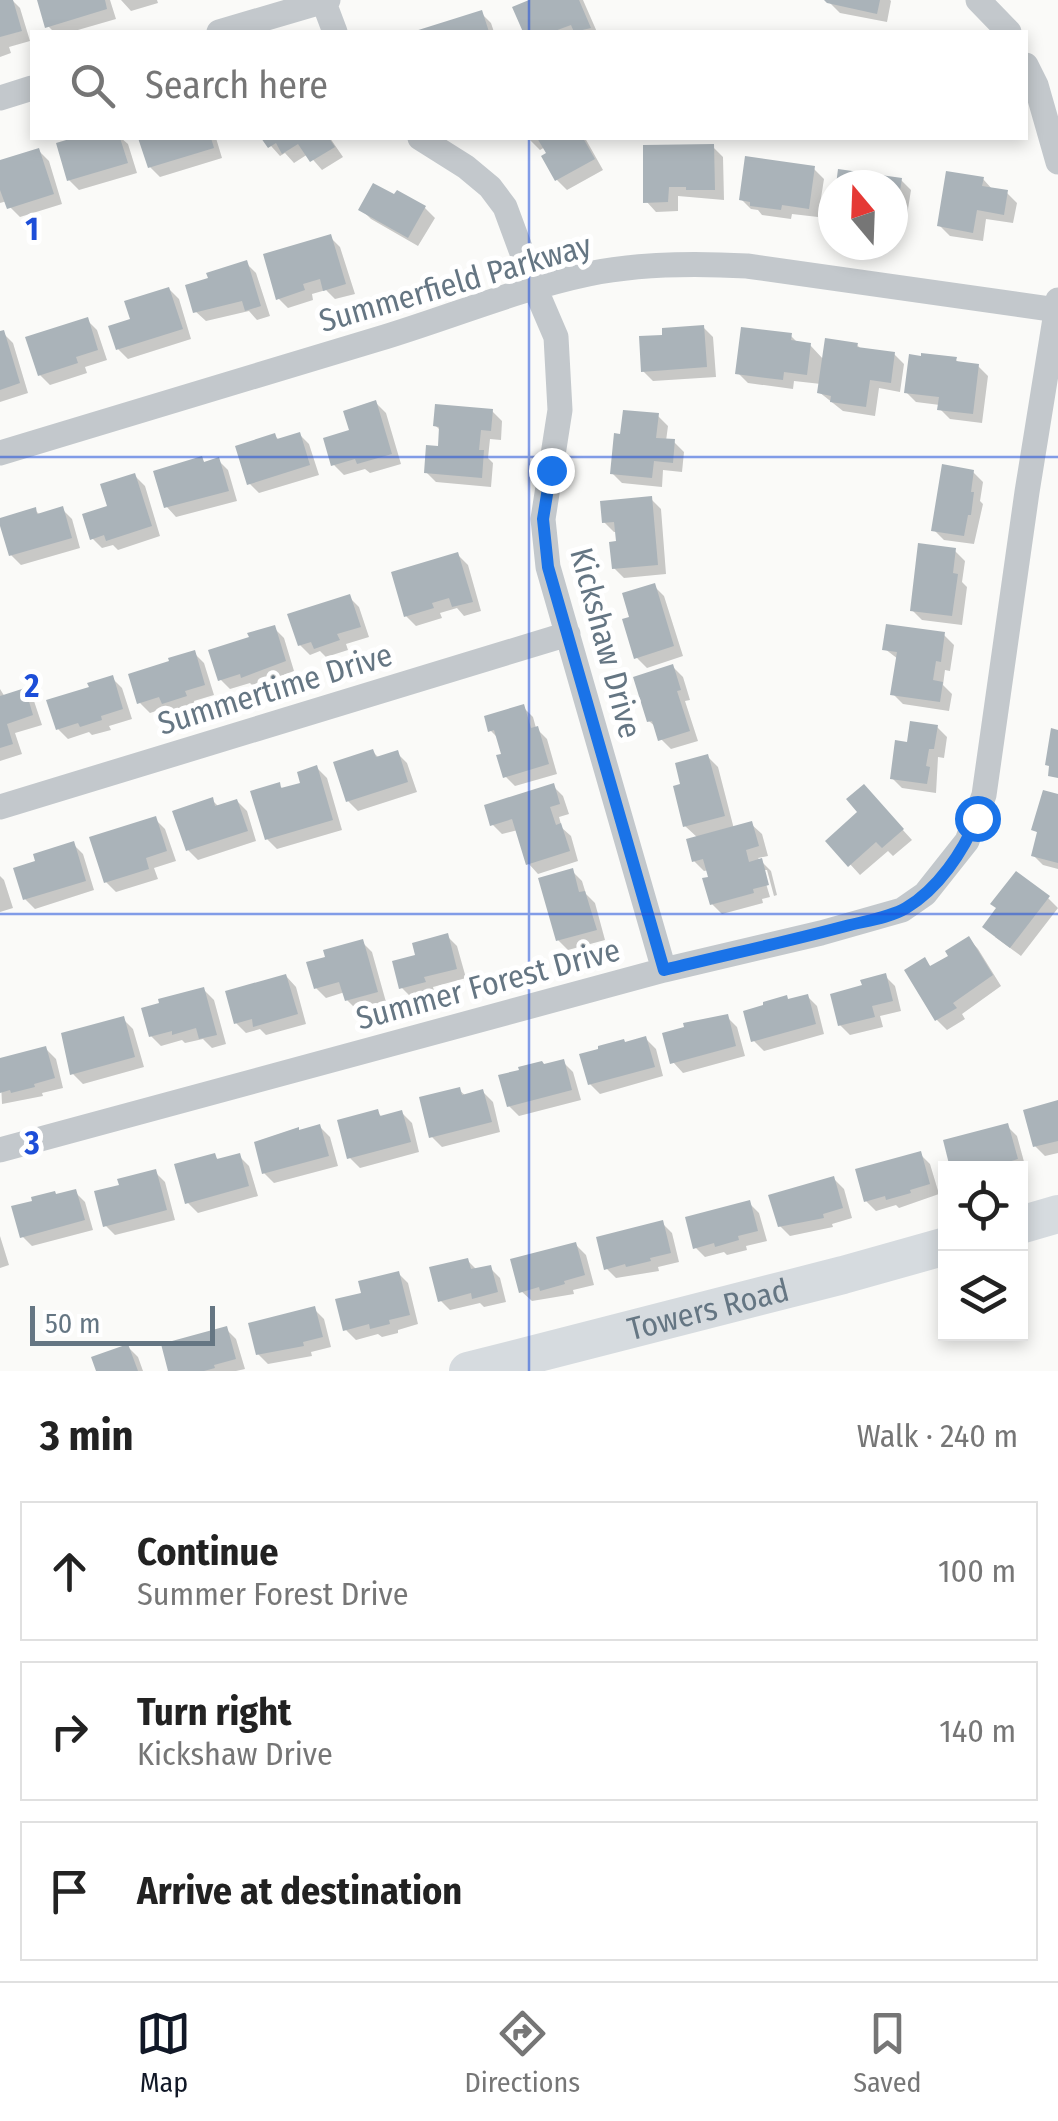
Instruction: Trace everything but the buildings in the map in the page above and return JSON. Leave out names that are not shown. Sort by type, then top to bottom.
[{"type":"main road","points":[[1028,1223],[1058,1214]]},
{"type":"main road","name":"Towers Road","points":[[468,1371],[938,1248]]},
{"type":"street","points":[[225,30],[325,0],[334,30]]},
{"type":"street","points":[[978,0],[1006,30]]},
{"type":"street","points":[[1028,69],[1058,162]]},
{"type":"street","points":[[0,98],[30,89]]},
{"type":"street","name":"Kickshaw Drive","points":[[423,140],[490,186],[505,207],[556,337],[560,410],[543,519],[548,567],[664,970]]},
{"type":"street","name":"Summerfield Parkway","points":[[0,454],[534,288],[626,268],[700,264],[789,270],[1058,310]]},
{"type":"street","name":"Summer Forest Drive","points":[[0,1150],[664,970],[821,933],[902,910],[925,894],[968,841],[984,795],[1058,300]]},
{"type":"street","name":"Summertime Drive","points":[[0,807],[568,634]]},
{"type":"route","points":[[551,470],[543,519],[548,567],[664,970],[902,910],[925,894],[943,873],[968,841],[977,818]]}]
